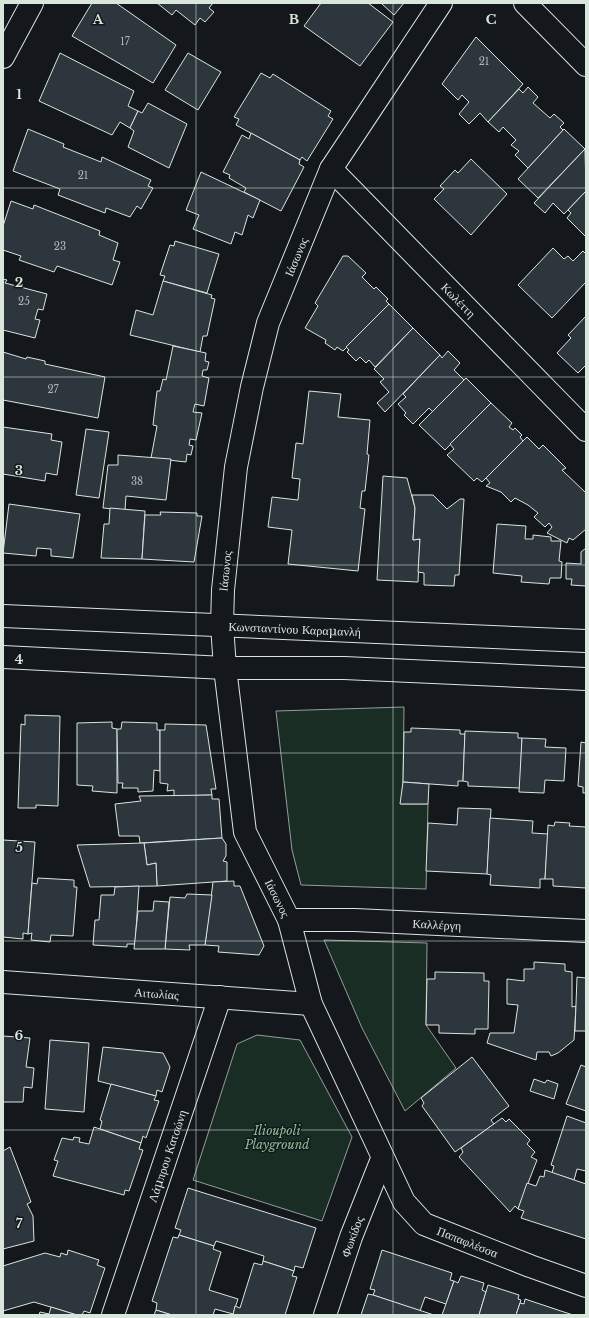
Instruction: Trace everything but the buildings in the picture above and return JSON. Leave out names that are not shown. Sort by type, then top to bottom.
[{"type":"street","points":[[3,57],[32,3]]},
{"type":"street","name":"Ιάσωνος","points":[[382,1159],[311,1004],[289,920],[245,832],[225,668],[222,625],[223,590],[236,468],[252,387],[268,323],[331,169],[440,3]]},
{"type":"street","points":[[526,3],[586,65]]},
{"type":"street","name":"Κωλέττη","points":[[331,169],[586,430]]},
{"type":"street","name":"Κωνσταντίνου Καραμανλή","points":[[3,616],[586,641]]},
{"type":"street","points":[[3,657],[225,668],[344,668],[586,679]]},
{"type":"street","name":"Καλλέργη","points":[[289,920],[355,920],[586,931]]},
{"type":"street","name":"Αιτωλίας","points":[[3,982],[311,1004]]},
{"type":"street","name":"Λάμπρου Κατσώνη","points":[[112,1315],[220,997]]},
{"type":"street","name":"Παπαφλέσσα","points":[[382,1159],[404,1202],[424,1224],[530,1266],[586,1286]]},
{"type":"street","name":"Φωκίδος","points":[[325,1315],[351,1237],[382,1159]]},
{"type":"green space","points":[[404,707],[403,782],[401,804],[428,804],[426,889],[301,885],[292,850],[276,711]]},
{"type":"green space","points":[[324,940],[427,943],[426,1025],[456,1068],[405,1111],[362,1028]]},
{"type":"green space","name":"Ilioupoli Playground","points":[[257,1035],[300,1040],[352,1137],[322,1221],[193,1180],[237,1044]]}]
